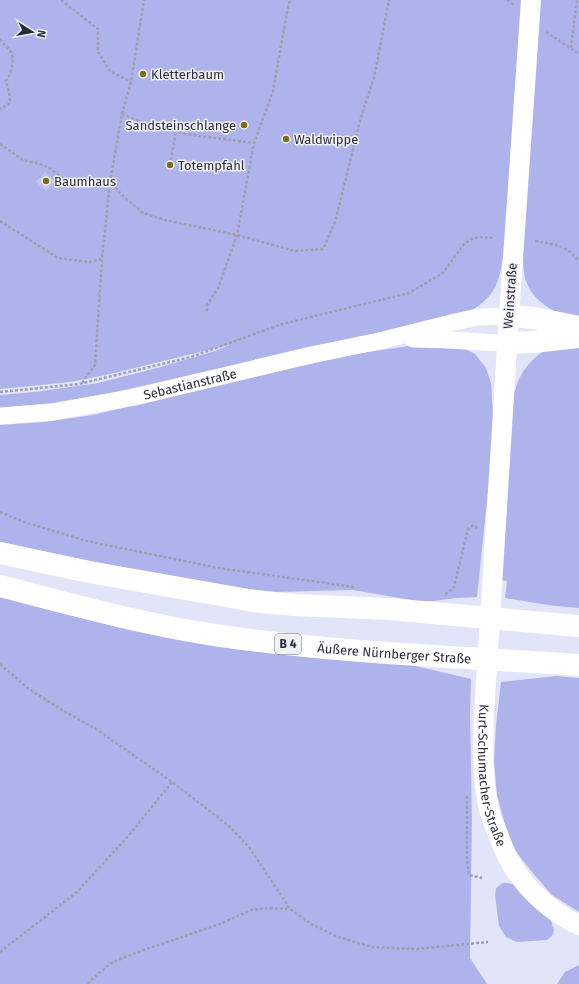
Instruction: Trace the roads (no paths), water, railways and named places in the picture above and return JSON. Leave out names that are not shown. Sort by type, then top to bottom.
[{"type":"highway","points":[[509,316],[534,318],[579,327]]},
{"type":"highway","points":[[507,343],[579,337]]},
{"type":"highway","points":[[0,553],[89,572],[260,602],[388,609],[579,626]]},
{"type":"highway","name":"Äußere Nürnberger Straße","points":[[0,586],[112,615],[221,636],[308,647],[364,652],[579,665]]},
{"type":"main road","name":"Weinstraße","points":[[492,592],[507,343],[531,0]]},
{"type":"main road","name":"Kurt-Schumacher-Straße","points":[[492,592],[484,710],[483,759],[484,784],[488,807],[506,854],[517,872],[535,894],[548,906],[563,917],[579,925]]},
{"type":"street","name":"Sebastianstraße","points":[[0,416],[52,412],[135,397],[478,317],[509,316]]},
{"type":"street","name":"Sebastianstraße","points":[[379,341],[454,339],[507,343]]},
{"type":"place","name":"Kletterbaum","points":[[143,74]]},
{"type":"place","name":"Sandsteinschlange","points":[[244,125]]},
{"type":"place","name":"Waldwippe","points":[[286,139]]},
{"type":"place","name":"Totempfahl","points":[[170,165]]},
{"type":"place","name":"Baumhaus","points":[[46,181]]}]
